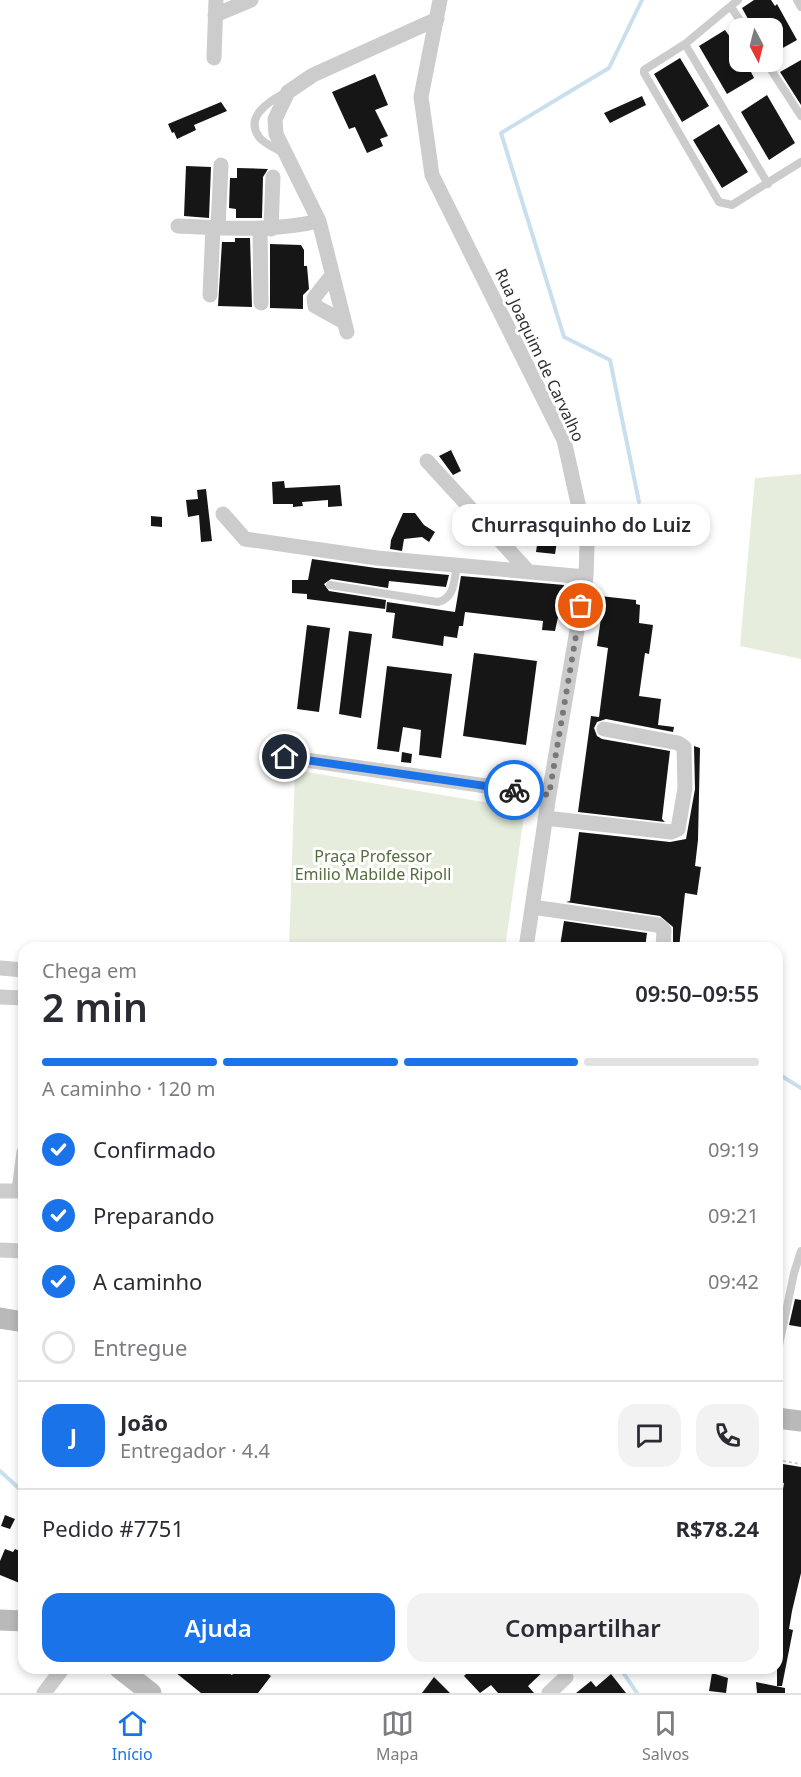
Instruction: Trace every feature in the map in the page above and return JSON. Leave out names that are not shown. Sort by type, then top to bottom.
[{"type":"main road","points":[[0,1317],[18,1321]]},
{"type":"main road","points":[[783,1419],[801,1421]]},
{"type":"main road","points":[[0,1620],[18,1622]]},
{"type":"main road","points":[[126,1674],[151,1693]]},
{"type":"street","points":[[214,58],[216,7],[251,0]]},
{"type":"street","name":"Rua Joaquim de Carvalho","points":[[440,0],[421,97],[432,175],[564,440],[587,544],[586,577],[545,818],[527,942]]},
{"type":"street","points":[[332,275],[314,298],[315,306],[345,327],[319,221],[284,153],[276,134],[275,119],[288,92],[313,75],[437,19]]},
{"type":"street","points":[[210,295],[221,165]]},
{"type":"street","points":[[261,303],[266,228],[273,177]]},
{"type":"street","points":[[178,226],[290,228],[319,221]]},
{"type":"street","points":[[427,461],[527,570]]},
{"type":"street","points":[[224,513],[245,539],[377,558],[586,577]]},
{"type":"street","points":[[545,818],[671,832],[678,829],[685,788],[684,747],[678,743],[604,729]]},
{"type":"street","points":[[285,757],[549,795]]},
{"type":"street","points":[[532,907],[658,926],[664,930],[663,942]]},
{"type":"street","points":[[0,968],[18,970]]},
{"type":"street","points":[[0,997],[18,998]]},
{"type":"street","points":[[0,1191],[18,1191]]},
{"type":"street","points":[[0,1250],[18,1251]]},
{"type":"street","points":[[44,1693],[58,1674]]},
{"type":"street","points":[[549,1693],[566,1677]]},
{"type":"lane","points":[[738,0],[684,44],[644,70],[644,73],[719,202],[732,205],[801,162]]},
{"type":"lane","points":[[796,0],[801,8]]},
{"type":"lane","points":[[731,8],[738,18]]},
{"type":"lane","points":[[684,44],[768,184]]},
{"type":"lane","points":[[772,72],[801,116]]},
{"type":"lane","points":[[330,585],[438,602],[447,600],[451,596],[457,565]]},
{"type":"lane","points":[[783,1326],[801,1251]]},
{"type":"path","points":[[783,1461],[801,1464]]},
{"type":"green space","points":[[801,474],[801,659],[740,646],[755,478]]},
{"type":"green space","name":"Praça Professor Emilio Mabilde Ripoll","points":[[295,770],[525,809],[506,942],[289,942]]},
{"type":"building","points":[[754,0],[771,0],[775,6],[777,4],[797,40],[783,48],[783,18],[748,18],[742,8]]},
{"type":"building","points":[[725,30],[729,36],[729,72],[751,72],[754,78],[727,94],[699,46]]},
{"type":"building","points":[[680,58],[709,106],[682,122],[654,74]]},
{"type":"building","points":[[801,60],[801,105],[780,72]]},
{"type":"building","points":[[375,74],[388,105],[375,110],[388,136],[380,139],[383,146],[367,153],[355,127],[349,129],[332,92]]},
{"type":"building","points":[[767,95],[795,143],[769,160],[741,112]]},
{"type":"building","points":[[642,96],[646,105],[610,123],[604,113]]},
{"type":"building","points":[[221,102],[227,111],[194,125],[196,130],[177,139],[174,132],[172,133],[168,124]]},
{"type":"building","points":[[719,124],[748,172],[722,188],[693,140]]},
{"type":"building","points":[[186,166],[211,167],[209,218],[184,216]]},
{"type":"building","points":[[237,168],[268,169],[263,177],[262,218],[236,218],[236,209],[229,208],[230,178],[237,178]]},
{"type":"building","points":[[235,238],[250,238],[252,307],[218,306],[222,242],[235,242]]},
{"type":"building","points":[[270,244],[301,245],[304,250],[304,266],[307,266],[309,289],[303,295],[303,309],[270,308]]},
{"type":"building","points":[[451,450],[461,471],[453,475],[439,456]]},
{"type":"building","points":[[284,481],[285,488],[340,485],[342,506],[328,507],[328,500],[302,502],[303,506],[293,507],[293,504],[273,504],[272,482]]},
{"type":"building","points":[[206,489],[212,541],[201,542],[199,515],[188,517],[186,500],[198,499],[197,490]]},
{"type":"building","points":[[403,513],[415,513],[424,525],[435,532],[429,542],[422,537],[404,539],[402,551],[390,549],[391,540]]},
{"type":"building","points":[[151,516],[162,517],[162,527],[151,526]]},
{"type":"building","points":[[539,531],[558,535],[555,554],[536,552]]},
{"type":"building","points":[[312,559],[449,575],[446,587],[389,581],[388,588],[331,579],[324,584],[329,591],[386,600],[385,609],[307,599],[307,594],[292,593],[292,580],[308,580]]},
{"type":"building","points":[[461,576],[564,585],[562,592],[567,593],[565,609],[560,608],[555,631],[542,630],[543,621],[465,612],[463,626],[459,626],[457,638],[444,636],[443,646],[392,638],[395,613],[386,612],[387,602],[455,612]]},
{"type":"building","points":[[600,596],[636,600],[636,604],[640,605],[639,623],[653,625],[649,654],[645,653],[639,696],[661,699],[658,725],[674,727],[673,732],[606,719],[597,722],[594,728],[597,736],[602,739],[670,751],[662,819],[665,822],[578,812],[591,716],[599,717],[608,648],[597,646],[601,618],[599,618]]},
{"type":"building","points":[[307,625],[330,628],[319,712],[297,709]]},
{"type":"building","points":[[349,631],[372,634],[361,718],[339,714]]},
{"type":"building","points":[[474,653],[537,661],[526,745],[463,736]]},
{"type":"building","points":[[387,666],[452,674],[441,758],[419,755],[421,730],[403,727],[399,752],[377,749]]},
{"type":"building","points":[[694,746],[700,748],[698,840],[695,866],[701,867],[697,895],[685,893],[680,942],[673,942],[673,927],[660,916],[566,902],[570,901],[579,832],[670,842],[686,839],[695,789]]},
{"type":"building","points":[[402,752],[412,754],[411,763],[401,762]]},
{"type":"building","points":[[564,921],[647,933],[646,942],[561,942]]},
{"type":"building","points":[[795,1299],[801,1300],[801,1327],[789,1325]]},
{"type":"building","points":[[783,1464],[801,1467],[801,1573],[792,1611],[789,1629],[793,1630],[782,1686],[777,1686],[777,1674],[783,1674]]},
{"type":"building","points":[[5,1515],[15,1519],[10,1529],[1,1526]]},
{"type":"building","points":[[5,1549],[13,1552],[15,1549],[18,1550],[18,1582],[0,1575],[0,1561]]},
{"type":"building","points":[[177,1674],[268,1674],[271,1676],[258,1693],[201,1693]]},
{"type":"building","points":[[466,1674],[541,1674],[528,1686],[534,1693],[498,1693],[491,1685],[480,1693],[464,1676]]},
{"type":"building","points":[[611,1674],[626,1693],[576,1693],[591,1681],[596,1687]]},
{"type":"building","points":[[712,1674],[728,1678],[726,1693],[709,1691]]},
{"type":"building","points":[[434,1677],[450,1693],[422,1693]]},
{"type":"building","points":[[756,1682],[785,1688],[785,1693],[757,1693]]},
{"type":"waterway","points":[[639,502],[610,360],[564,337],[501,133],[609,68],[642,0]]},
{"type":"waterway","points":[[783,1077],[801,1088]]},
{"type":"waterway","points":[[0,1471],[18,1488]]},
{"type":"waterway","points":[[624,1674],[637,1693]]},
{"type":"way so far","points":[[514,790],[549,795],[581,606]]},
{"type":"place","name":"Churrasquinho do Luiz","points":[[581,606]]},
{"type":"route","points":[[285,757],[514,790]]}]
